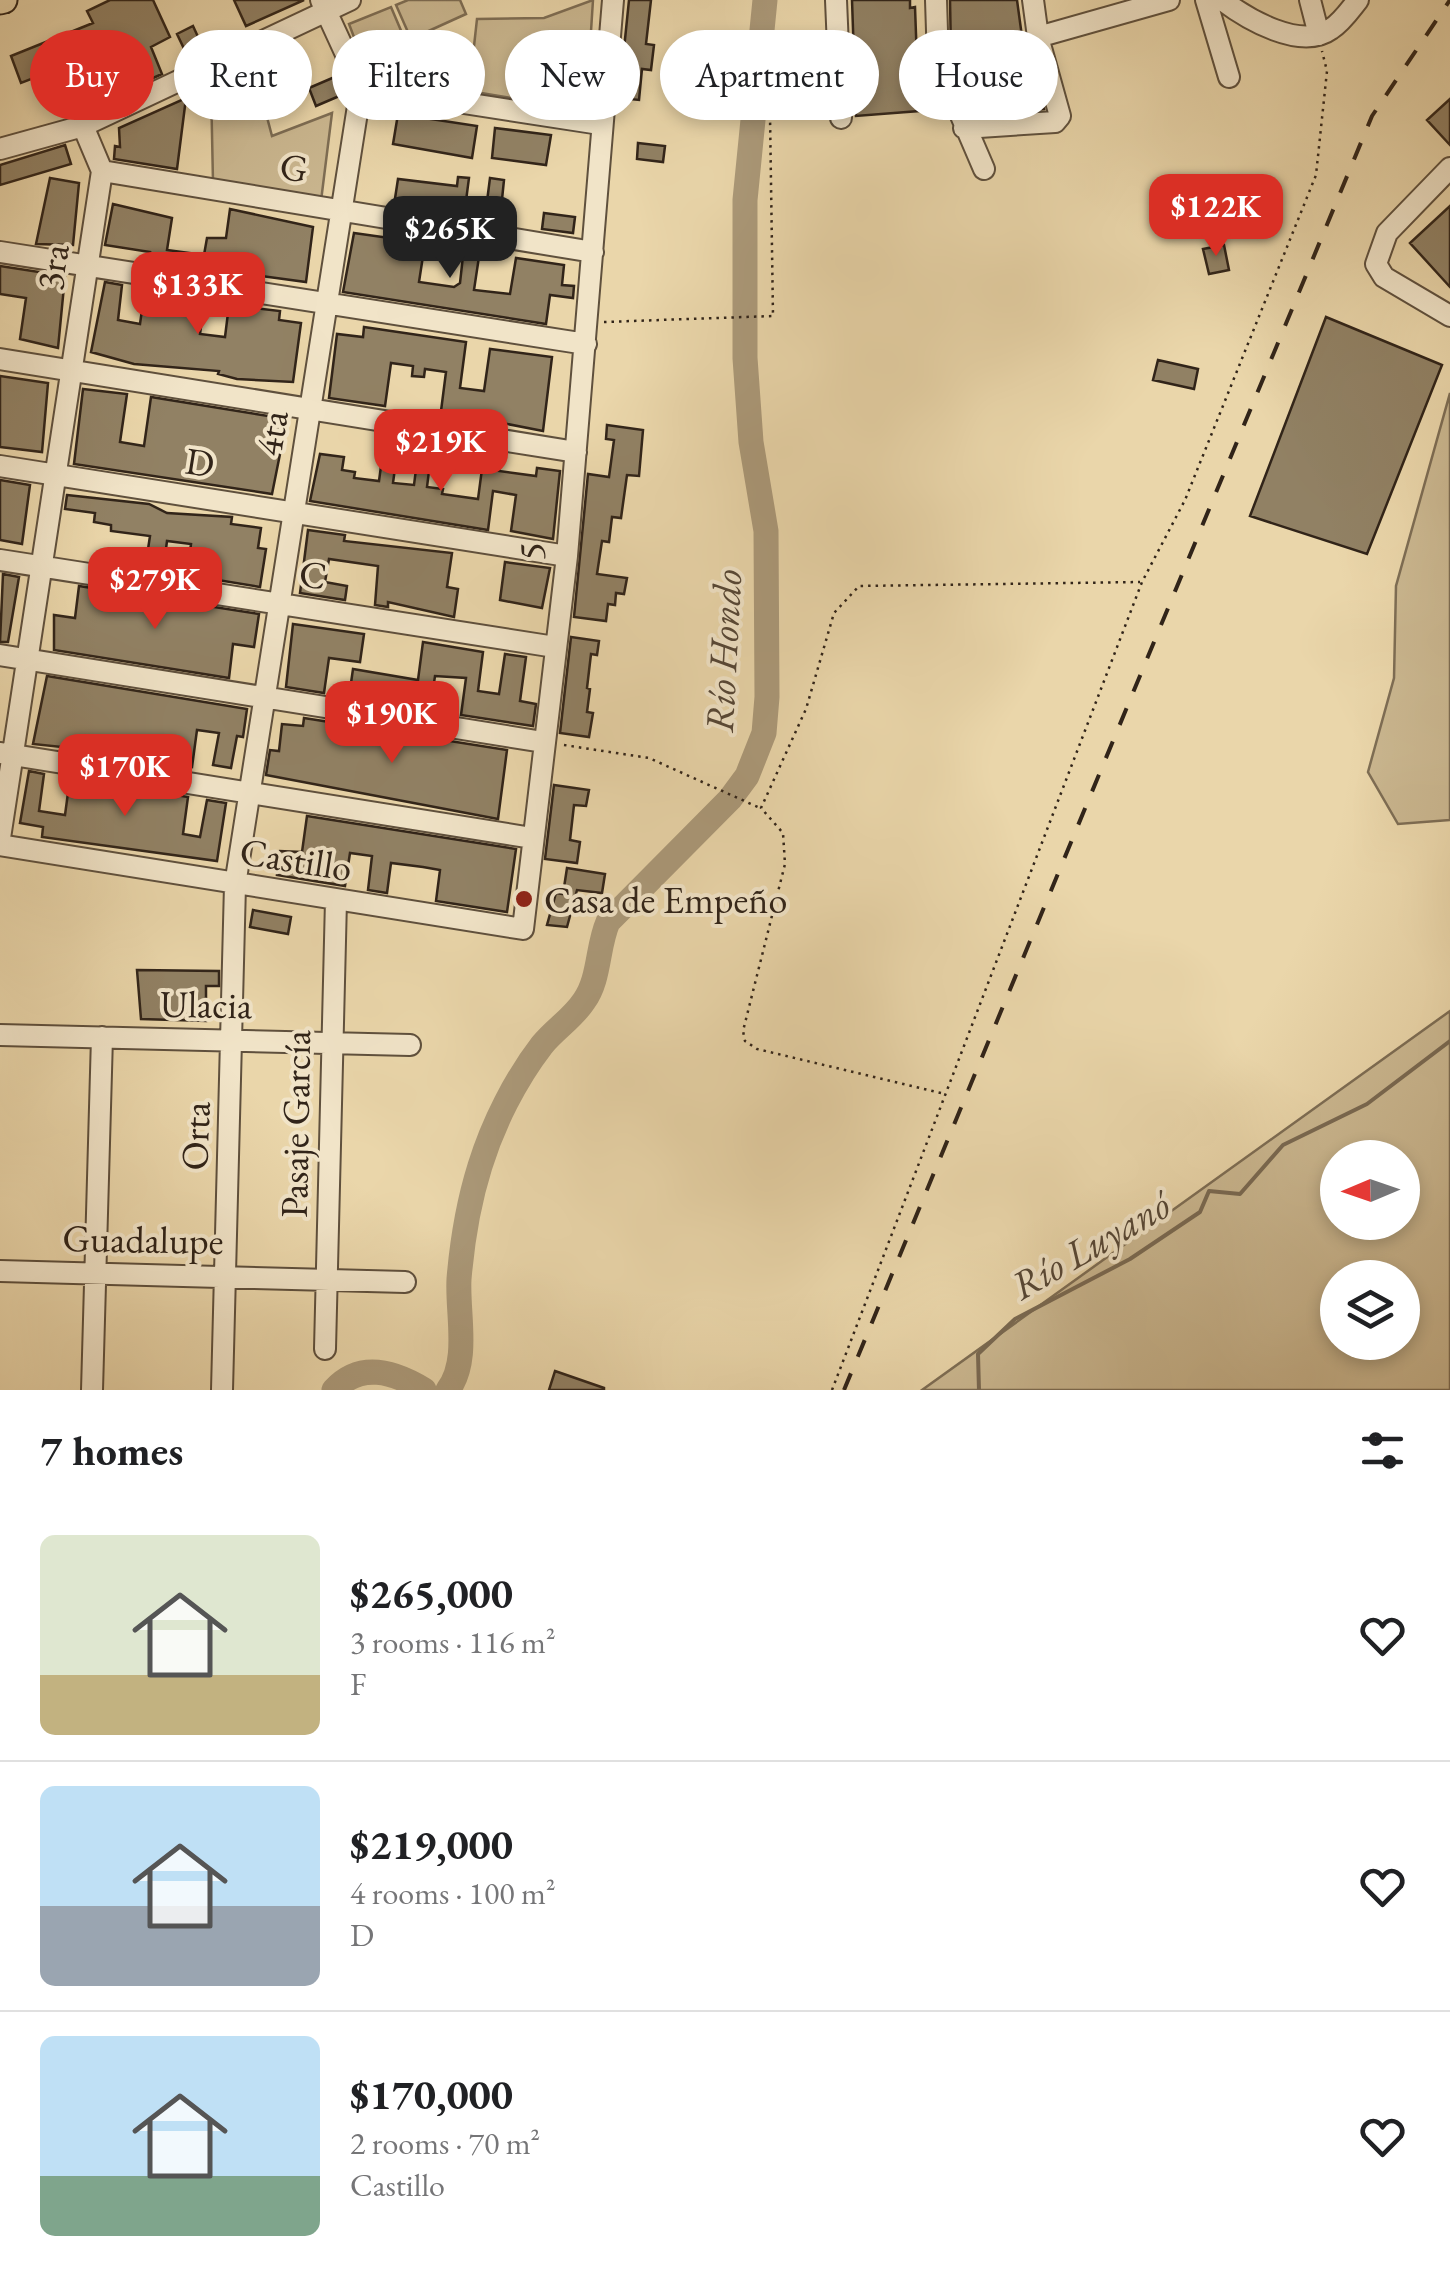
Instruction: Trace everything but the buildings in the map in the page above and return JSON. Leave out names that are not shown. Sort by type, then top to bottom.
[{"type":"street","points":[[0,149],[84,126],[324,6],[350,0]]},
{"type":"street","name":"5","points":[[524,929],[576,452],[613,0]]},
{"type":"street","points":[[836,0],[837,30]]},
{"type":"street","points":[[936,0],[938,62],[984,169]]},
{"type":"street","points":[[1033,0],[1037,30]]},
{"type":"street","points":[[1058,31],[1169,0]]},
{"type":"street","points":[[1206,0],[1229,77]]},
{"type":"street","points":[[1222,0],[1255,21],[1287,32],[1318,35],[1332,29],[1358,0]]},
{"type":"street","points":[[1310,0],[1318,35]]},
{"type":"street","points":[[324,6],[335,30]]},
{"type":"street","points":[[485,106],[600,124]]},
{"type":"street","name":"4ta","points":[[235,885],[356,120]]},
{"type":"street","points":[[964,128],[1058,120]]},
{"type":"street","points":[[84,126],[102,171]]},
{"type":"street","points":[[1450,168],[1388,233],[1376,264],[1384,277],[1450,316]]},
{"type":"street","name":"G","points":[[102,171],[594,252]]},
{"type":"street","name":"3ra","points":[[0,842],[6,754],[27,658],[102,171]]},
{"type":"street","points":[[0,252],[586,344]]},
{"type":"street","points":[[0,359],[310,406],[576,452]]},
{"type":"street","name":"D","points":[[0,466],[566,556]]},
{"type":"street","name":"C","points":[[0,560],[555,648]]},
{"type":"street","points":[[0,654],[543,742]]},
{"type":"street","points":[[6,754],[532,838]]},
{"type":"street","name":"Castillo","points":[[0,842],[235,885],[524,929]]},
{"type":"street","name":"Orta","points":[[222,1390],[235,885]]},
{"type":"street","name":"Pasaje García","points":[[325,1349],[336,900]]},
{"type":"street","name":"Ulacia","points":[[0,1036],[410,1045]]},
{"type":"street","points":[[92,1390],[102,1037]]},
{"type":"street","name":"Guadalupe","points":[[0,1271],[405,1282]]},
{"type":"path","points":[[832,1390],[936,1122],[942,1093],[1142,582],[1185,500],[1316,175],[1327,72],[1318,35]]},
{"type":"path","points":[[588,322],[773,316],[770,120]]},
{"type":"path","points":[[761,808],[806,709],[834,613],[859,586],[1142,582]]},
{"type":"path","points":[[543,742],[649,758],[761,808],[783,833],[785,864],[743,1032],[745,1042],[757,1050],[942,1093]]},
{"type":"shaded area","points":[[408,0],[460,0],[466,14],[431,30],[407,30],[396,5]]},
{"type":"shaded area","points":[[593,0],[591,30],[505,30],[505,97],[485,94],[485,30],[476,30],[477,19],[544,18]]},
{"type":"shaded area","points":[[391,7],[401,30],[351,30],[349,24]]},
{"type":"shaded area","points":[[332,113],[321,201],[213,182],[212,120],[268,120],[272,136]]},
{"type":"shaded area","points":[[1450,393],[1450,820],[1398,824],[1368,772],[1394,678],[1396,586]]},
{"type":"shaded area","points":[[1450,1011],[1450,1390],[922,1390]]},
{"type":"waterway","name":"Río Hondo","points":[[448,1390],[461,1351],[459,1279],[472,1193],[498,1118],[532,1059],[589,992],[608,922],[730,799],[747,776],[764,733],[766,531],[751,442],[745,358],[745,200],[765,0]]},
{"type":"waterway","name":"Río Luyanó","points":[[979,1390],[978,1354],[1015,1319],[1130,1259],[1200,1212],[1209,1191],[1240,1194],[1283,1145],[1367,1104],[1450,1041]]},
{"type":"waterway","name":"Río Hondo","points":[[334,1390],[355,1376],[377,1372],[424,1390]]},
{"type":"railway","points":[[844,1390],[1372,116],[1450,0]]},
{"type":"place","name":"Casa de Empeño","points":[[524,899]]}]
